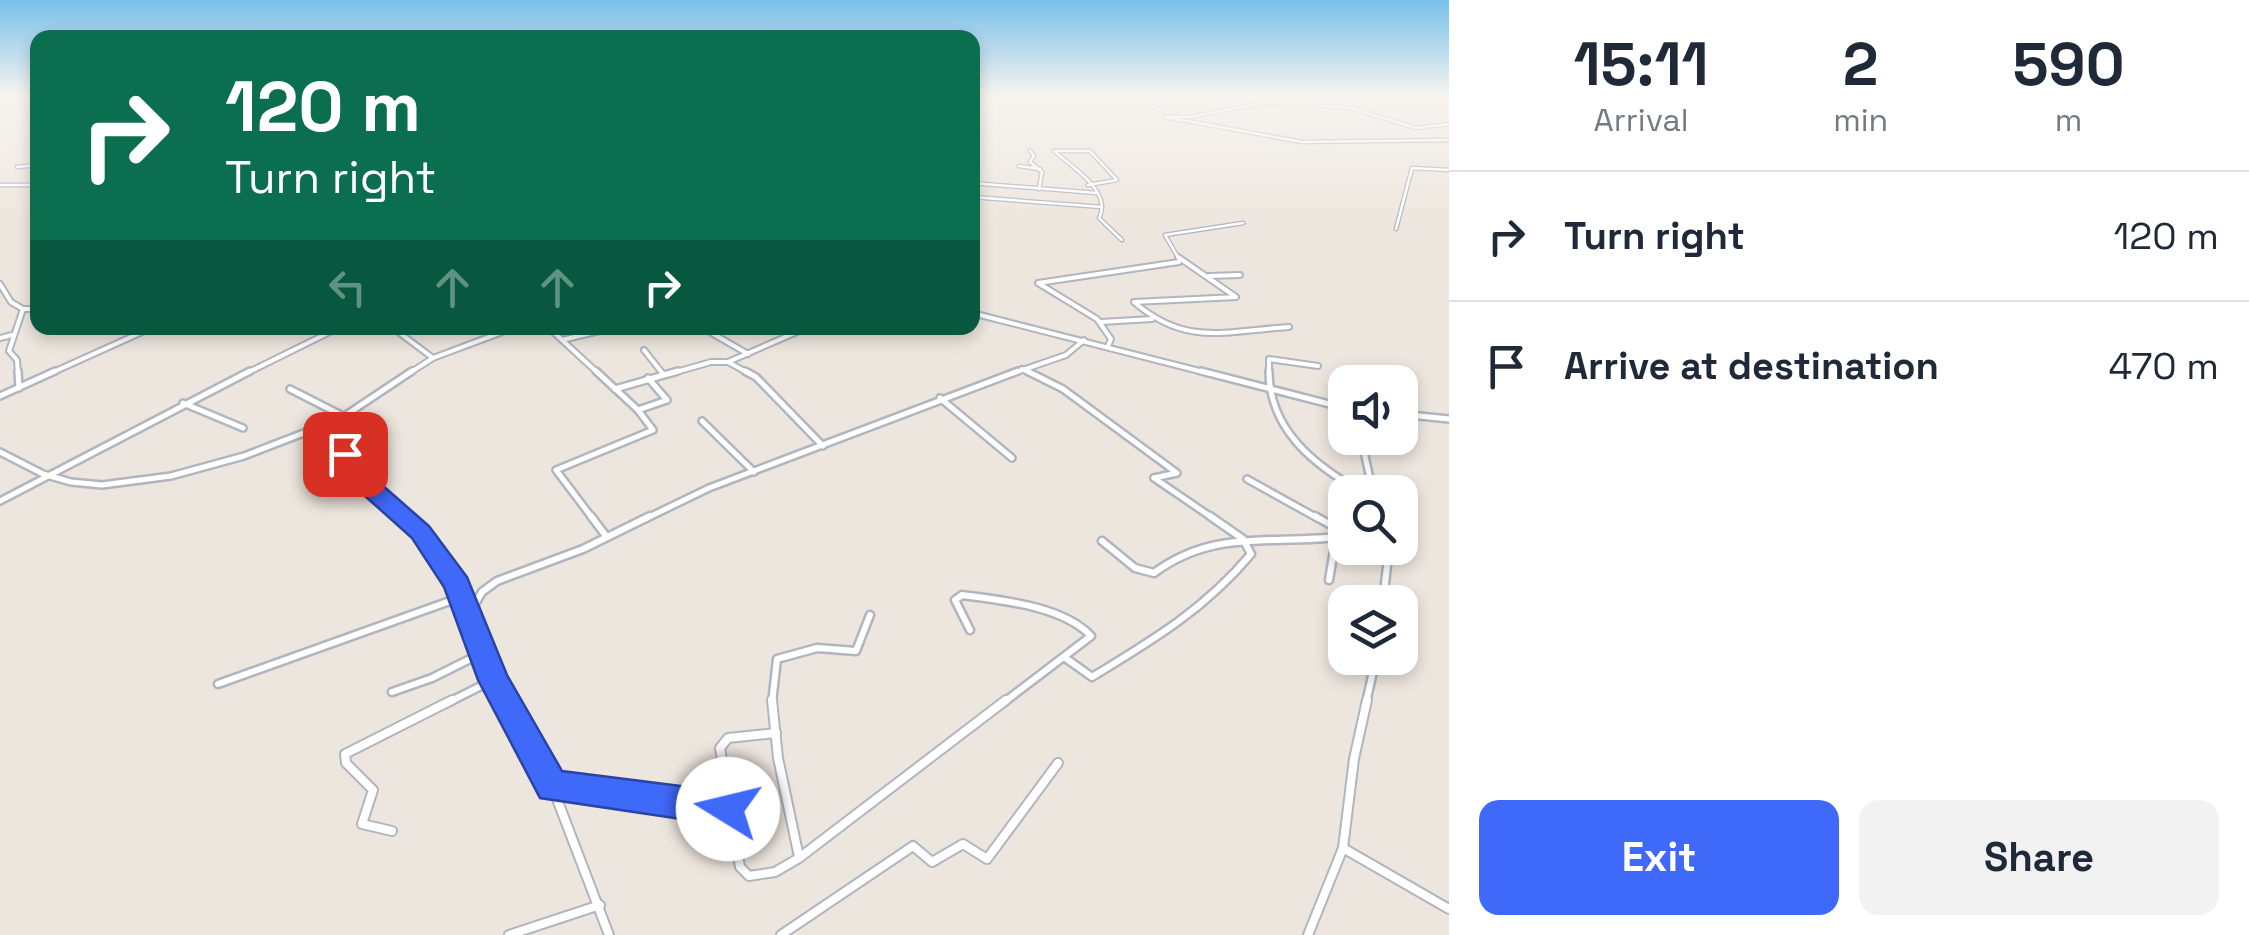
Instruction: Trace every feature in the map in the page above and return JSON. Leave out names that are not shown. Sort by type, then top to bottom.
[{"type":"street","points":[[1289,140],[1449,140]]},
{"type":"street","points":[[1088,184],[1117,180],[1092,152],[1054,150],[1088,184],[1102,196],[1099,218],[1122,240]]},
{"type":"street","points":[[1030,151],[1034,156],[1030,162],[1042,174],[1039,189]]},
{"type":"street","points":[[17,167],[30,166]]},
{"type":"street","points":[[1019,166],[1040,169]]},
{"type":"street","points":[[1396,229],[1412,168],[1449,170]]},
{"type":"street","points":[[0,186],[30,185]]},
{"type":"street","points":[[980,185],[1098,193]]},
{"type":"street","points":[[1023,188],[1026,201]]},
{"type":"street","points":[[980,198],[1102,207]]},
{"type":"street","points":[[1243,224],[1165,235],[1181,262],[1236,297],[1134,302],[1152,319],[1188,334],[1289,327]]},
{"type":"street","points":[[1108,346],[1112,339],[1101,322],[1038,282],[1181,262]]},
{"type":"street","points":[[1206,276],[1240,274]]},
{"type":"street","points":[[0,284],[11,302],[30,308]]},
{"type":"street","points":[[19,388],[17,360],[10,351],[23,308]]},
{"type":"street","points":[[980,315],[1328,404]]},
{"type":"street","points":[[1101,322],[1152,319]]},
{"type":"street","points":[[0,396],[136,335]]},
{"type":"street","points":[[403,335],[434,358]]},
{"type":"street","points":[[0,452],[45,476],[91,484],[185,474],[340,417],[434,358],[495,335]]},
{"type":"street","points":[[557,335],[638,410],[652,430],[648,435],[556,470],[606,536]]},
{"type":"street","points":[[562,340],[583,335]]},
{"type":"street","points":[[715,335],[748,354]]},
{"type":"street","points":[[614,389],[710,362],[728,362],[790,335]]},
{"type":"street","points":[[0,338],[12,336]]},
{"type":"street","points":[[0,501],[319,336]]},
{"type":"street","points":[[470,613],[482,592],[497,581],[583,548],[754,472],[940,398],[1066,354],[1084,340]]},
{"type":"street","points":[[644,350],[664,374]]},
{"type":"street","points":[[1318,366],[1268,359],[1270,391],[1289,435],[1320,470],[1330,475]]},
{"type":"street","points":[[728,362],[756,377],[824,446]]},
{"type":"street","points":[[1022,369],[1062,390],[1176,472],[1154,478],[1243,539],[1251,554],[1234,578],[1151,642],[1113,661],[1092,677],[1064,657]]},
{"type":"street","points":[[638,410],[667,400],[648,378]]},
{"type":"street","points":[[290,389],[340,417]]},
{"type":"street","points":[[940,398],[1012,458]]},
{"type":"street","points":[[184,403],[243,428]]},
{"type":"street","points":[[1418,416],[1449,420]]},
{"type":"street","points":[[340,417],[335,426],[351,466],[420,532],[464,596],[493,680],[552,786],[609,935]]},
{"type":"street","points":[[702,421],[754,472]]},
{"type":"street","points":[[1248,479],[1328,525]]},
{"type":"street","points":[[1102,541],[1135,568],[1154,573],[1196,546],[1243,539],[1328,538]]},
{"type":"street","points":[[1329,580],[1332,565]]},
{"type":"street","points":[[776,733],[723,742],[720,748],[728,809],[744,874],[758,877],[799,858],[1091,634],[1083,626],[1046,613],[962,595],[956,600],[970,630]]},
{"type":"street","points":[[218,684],[464,596]]},
{"type":"street","points":[[799,858],[776,733],[772,675],[777,658],[817,648],[856,651],[870,616]]},
{"type":"street","points":[[392,692],[432,678],[482,653]]},
{"type":"street","points":[[1308,935],[1344,848],[1354,759],[1372,675]]},
{"type":"street","points":[[392,830],[362,824],[374,790],[346,763],[345,754],[493,680]]},
{"type":"street","points":[[781,935],[913,846],[932,862],[963,844],[987,860],[1058,763]]},
{"type":"street","points":[[552,786],[612,790],[728,809]]},
{"type":"street","points":[[1344,848],[1449,909]]},
{"type":"street","points":[[509,935],[600,904]]},
{"type":"route","points":[[345,454],[373,490],[420,532],[457,584],[493,680],[552,786],[612,790],[728,809]]}]
